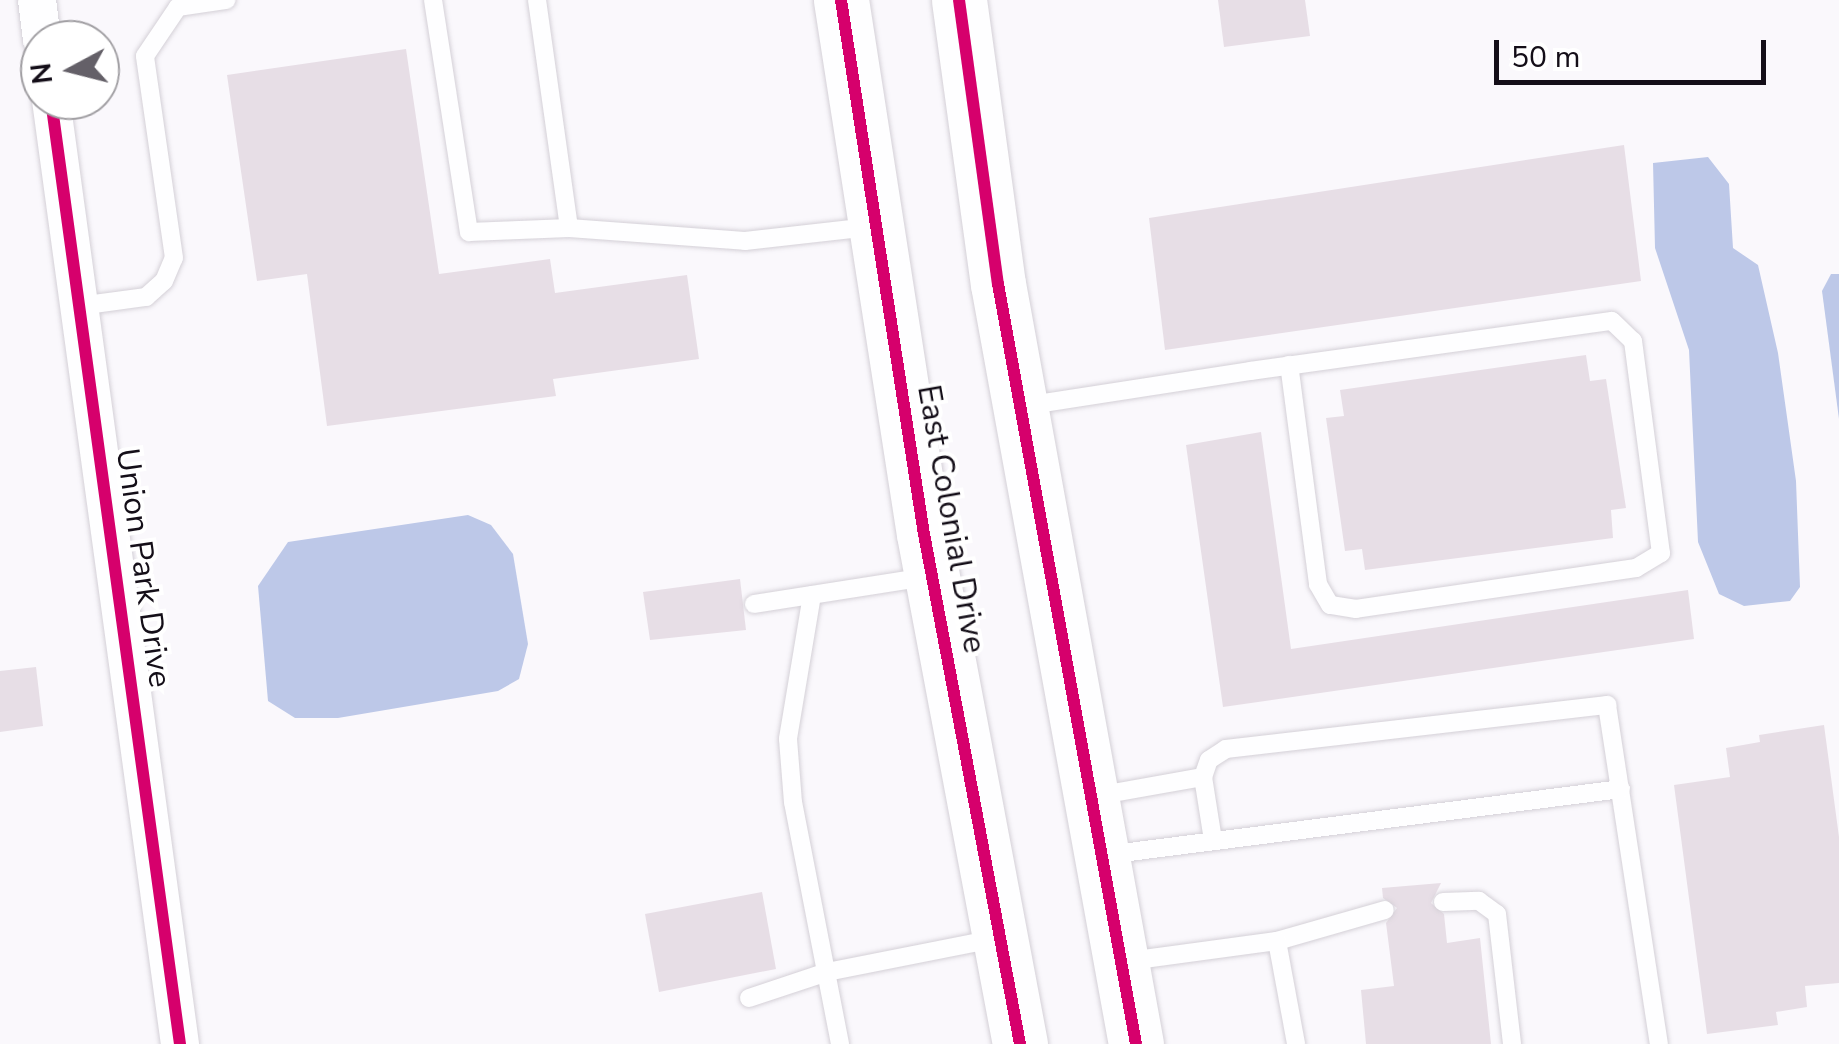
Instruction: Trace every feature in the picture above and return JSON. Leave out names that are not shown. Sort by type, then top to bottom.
[{"type":"highway","name":"East Colonial Drive","points":[[841,0],[932,576],[1020,1044]]},
{"type":"highway","points":[[958,4],[1019,407],[1136,1044]]},
{"type":"street","name":"Union Park Drive","points":[[54,120],[180,1044]]},
{"type":"lane","points":[[79,306],[146,296],[164,281],[174,258],[145,56],[178,7],[226,0]]},
{"type":"lane","points":[[433,0],[469,232],[569,228],[745,241],[874,226]]},
{"type":"lane","points":[[537,0],[569,228]]},
{"type":"lane","points":[[1019,407],[1289,365],[1612,321],[1622,325],[1633,341],[1660,553],[1636,568],[1356,608],[1330,605],[1318,584],[1289,365]]},
{"type":"lane","points":[[754,604],[932,576]]},
{"type":"lane","points":[[812,595],[788,740],[793,802],[840,1044]]},
{"type":"lane","points":[[1213,840],[1203,777],[1209,760],[1226,750],[1601,704],[1610,711],[1660,1044]]},
{"type":"lane","points":[[1088,798],[1203,777]]},
{"type":"lane","points":[[1100,856],[1622,789]]},
{"type":"lane","points":[[1443,902],[1478,901],[1497,914],[1512,1044]]},
{"type":"lane","points":[[1119,962],[1277,940],[1385,910]]},
{"type":"lane","points":[[749,998],[827,972],[999,938]]},
{"type":"lane","points":[[1277,940],[1296,1044]]},
{"type":"water","points":[[1708,157],[1729,184],[1733,248],[1758,265],[1778,353],[1796,481],[1800,587],[1790,601],[1744,606],[1719,594],[1698,542],[1689,350],[1655,248],[1653,163]]},
{"type":"water","points":[[1831,274],[1839,274],[1839,419],[1822,291]]},
{"type":"water","points":[[468,515],[491,525],[513,554],[528,644],[519,679],[498,691],[338,718],[295,718],[268,701],[258,586],[288,542]]},
{"type":"building","points":[[1218,0],[1305,0],[1310,36],[1224,47]]},
{"type":"building","points":[[406,49],[439,274],[550,259],[555,293],[687,275],[699,359],[553,379],[556,396],[327,426],[307,274],[257,281],[227,75]]},
{"type":"building","points":[[1624,145],[1641,281],[1165,350],[1149,218]]},
{"type":"building","points":[[1586,355],[1590,381],[1606,379],[1626,508],[1611,510],[1613,538],[1365,570],[1362,549],[1345,551],[1326,418],[1344,416],[1340,390]]},
{"type":"building","points":[[1261,432],[1291,649],[1688,590],[1694,639],[1223,707],[1186,445]]},
{"type":"building","points":[[740,579],[746,630],[650,640],[643,592]]},
{"type":"building","points":[[36,667],[43,726],[0,732],[0,671]]},
{"type":"building","points":[[1824,725],[1839,837],[1839,983],[1805,986],[1807,1007],[1776,1012],[1778,1025],[1707,1034],[1674,785],[1730,777],[1726,748],[1760,742],[1759,735]]},
{"type":"building","points":[[1441,883],[1431,903],[1444,914],[1447,943],[1480,938],[1491,1044],[1366,1044],[1361,990],[1394,986],[1386,923],[1397,908],[1383,898],[1382,888]]},
{"type":"building","points":[[762,892],[776,969],[659,992],[645,914]]},
{"type":"cycle path","points":[[841,0],[924,534],[1020,1044]]},
{"type":"cycle path","points":[[959,0],[998,284],[1136,1044]]},
{"type":"cycle path","points":[[54,120],[180,1044]]}]
